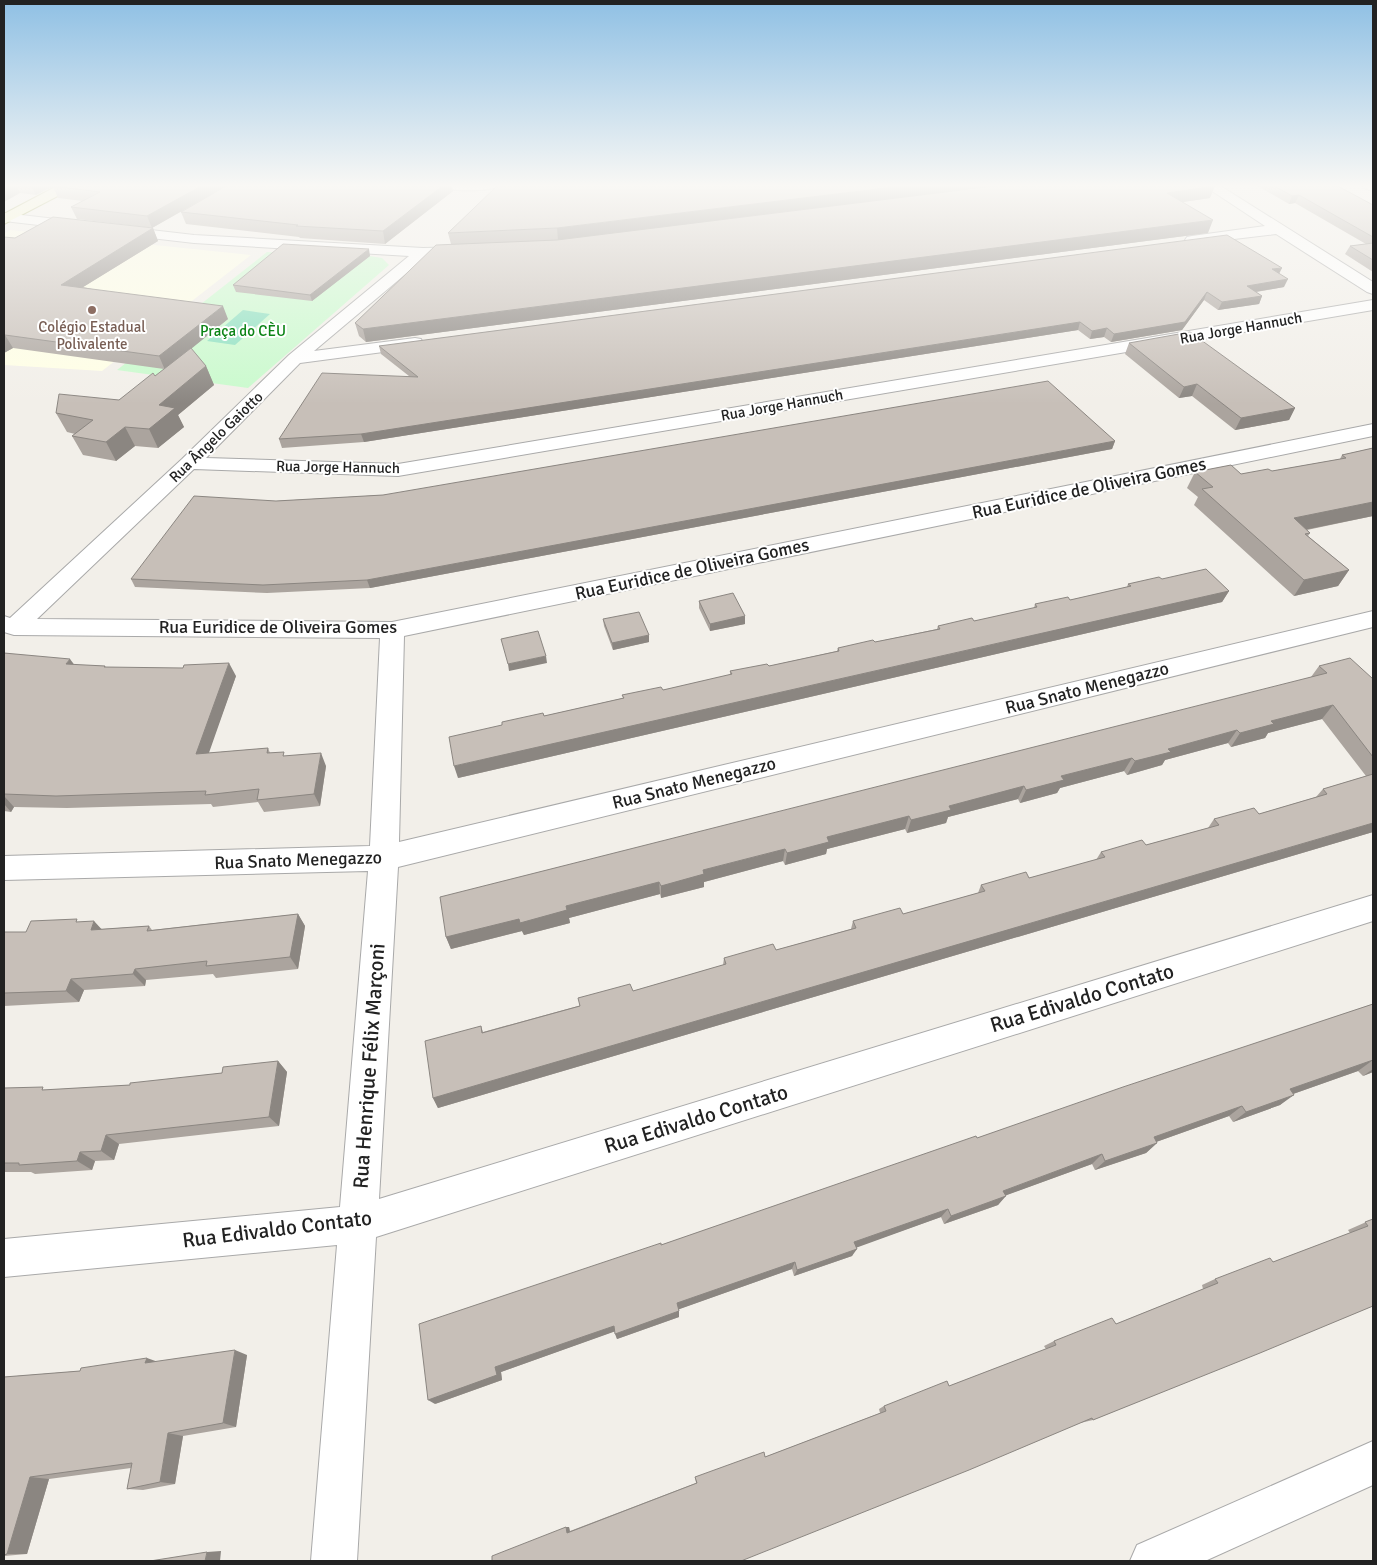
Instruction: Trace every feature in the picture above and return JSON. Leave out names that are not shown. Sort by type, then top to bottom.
[{"type":"street","name":"Rua Ângelo Gaiotto","points":[[9,625],[189,464],[296,359],[343,317],[415,258]]},
{"type":"street","points":[[1324,258],[1373,289]]},
{"type":"street","name":"Rua Jorge Hannuch","points":[[189,464],[398,470],[1373,306]]},
{"type":"street","points":[[296,359],[433,341]]},
{"type":"street","name":"Rua Euridice de Oliveira Gomes","points":[[9,625],[392,630],[1373,430]]},
{"type":"street","name":"Rua Snato Menegazzo","points":[[4,868],[384,858],[1373,619]]},
{"type":"street","name":"Rua Henrique Félix Marçoni","points":[[334,1561],[384,858],[392,630]]},
{"type":"street","name":"Rua Edivaldo Contato","points":[[4,1258],[358,1224],[1373,908]]},
{"type":"street","points":[[1153,1561],[1373,1464]]},
{"type":"shaded area","name":"Colégio Estadual Polivalente","points":[[4,258],[247,258],[102,371],[4,365]]},
{"type":"green space","name":"Praça do CÈU","points":[[259,258],[382,258],[389,265],[248,388],[117,370]]},
{"type":"green space","points":[[243,310],[270,314],[235,345],[207,341]]},
{"type":"building","points":[[4,258],[105,258],[61,285],[223,306],[159,356],[4,335]]},
{"type":"building","points":[[266,258],[357,258],[310,295],[233,285]]},
{"type":"building","points":[[422,258],[916,258],[363,329],[355,323]]},
{"type":"building","points":[[1051,258],[1265,258],[1282,268],[1272,269],[1288,279],[1247,286],[1262,296],[1222,302],[1207,292],[1185,322],[1114,334],[1107,328],[1092,331],[1080,322],[361,434],[279,439],[322,373],[418,377],[379,346]]},
{"type":"building","points":[[1190,332],[1295,408],[1241,418],[1197,384],[1184,387],[1129,343]]},
{"type":"building","points":[[191,348],[206,366],[159,405],[175,408],[149,429],[125,427],[106,442],[72,436],[93,420],[56,413],[59,394],[119,400],[153,373],[155,376]]},
{"type":"building","points":[[1048,381],[1115,441],[367,580],[263,585],[131,579],[194,496],[276,501],[383,495]]},
{"type":"building","points":[[1373,448],[1373,502],[1294,518],[1310,533],[1305,534],[1349,570],[1304,580],[1202,489],[1213,487],[1195,472],[1231,465],[1241,474],[1268,469],[1272,471],[1346,458],[1342,455]]},
{"type":"building","points":[[1206,569],[1229,591],[454,766],[449,737],[502,725],[502,722],[543,713],[544,716],[624,698],[622,695],[661,687],[663,690],[732,674],[730,671],[767,664],[769,666],[839,651],[838,648],[873,640],[875,642],[940,629],[938,626],[972,618],[974,621],[1037,607],[1035,604],[1068,597],[1070,600],[1131,586],[1128,584],[1159,577],[1162,579]]},
{"type":"building","points":[[733,593],[745,616],[710,624],[699,601]]},
{"type":"building","points":[[639,612],[649,635],[612,643],[603,619]]},
{"type":"building","points":[[538,631],[546,656],[508,664],[501,639]]},
{"type":"building","points":[[4,653],[70,659],[66,664],[104,667],[183,668],[184,665],[229,663],[196,754],[268,748],[267,753],[284,752],[283,756],[321,753],[314,794],[257,800],[259,789],[205,795],[206,791],[56,796],[4,794]]},
{"type":"building","points":[[1350,658],[1373,679],[1373,757],[1333,705],[1271,721],[1274,724],[1240,733],[1237,730],[1168,749],[1171,752],[1135,761],[1132,758],[1061,776],[1064,780],[1026,790],[1024,786],[949,806],[951,810],[911,820],[909,816],[827,837],[829,842],[787,853],[785,849],[703,870],[704,874],[661,886],[659,882],[566,906],[567,910],[520,923],[519,919],[446,937],[440,897],[1327,673],[1319,666]]},
{"type":"building","points":[[1373,774],[1373,823],[433,1098],[425,1041],[481,1026],[482,1033],[580,1006],[578,998],[630,984],[633,991],[726,964],[724,958],[773,944],[776,950],[856,928],[853,921],[900,908],[903,914],[985,891],[981,885],[1026,872],[1029,878],[1105,857],[1101,852],[1142,840],[1146,845],[1219,825],[1214,819],[1254,808],[1259,814],[1327,794],[1323,789]]},
{"type":"building","points":[[298,914],[290,957],[206,966],[207,961],[135,969],[133,974],[71,979],[66,991],[4,993],[4,932],[26,932],[31,921],[77,919],[76,922],[94,921],[91,930],[149,926],[147,931]]},
{"type":"building","points":[[1373,1004],[1373,1060],[1290,1089],[1294,1095],[1246,1112],[1242,1106],[1154,1137],[1157,1143],[1105,1161],[1102,1154],[1003,1191],[1006,1196],[951,1216],[948,1209],[854,1242],[857,1249],[797,1270],[795,1262],[677,1303],[679,1311],[615,1334],[614,1326],[495,1367],[497,1375],[428,1400],[419,1324],[661,1243],[661,1245],[976,1136],[977,1138],[1123,1087]]},
{"type":"building","points":[[278,1061],[269,1117],[106,1135],[101,1151],[80,1152],[77,1161],[19,1165],[19,1163],[4,1163],[4,1088],[43,1087],[42,1090],[130,1085],[130,1083],[222,1073],[223,1067]]},
{"type":"building","points":[[1373,1219],[1373,1306],[741,1561],[492,1561],[492,1556],[566,1527],[567,1533],[697,1483],[695,1477],[764,1452],[765,1457],[886,1411],[884,1406],[947,1381],[949,1386],[1056,1345],[1054,1341],[1112,1318],[1116,1324],[1218,1283],[1215,1279],[1270,1258],[1273,1262],[1368,1226],[1365,1222]]},
{"type":"building","points":[[235,1350],[223,1423],[168,1433],[160,1482],[127,1489],[132,1463],[30,1477],[7,1554],[4,1555],[4,1377],[80,1371],[81,1368],[147,1358],[145,1363]]},
{"type":"building","points":[[207,1552],[205,1561],[150,1561]]},
{"type":"place","name":"Colégio Estadual Polivalente","points":[[92,310]]}]
